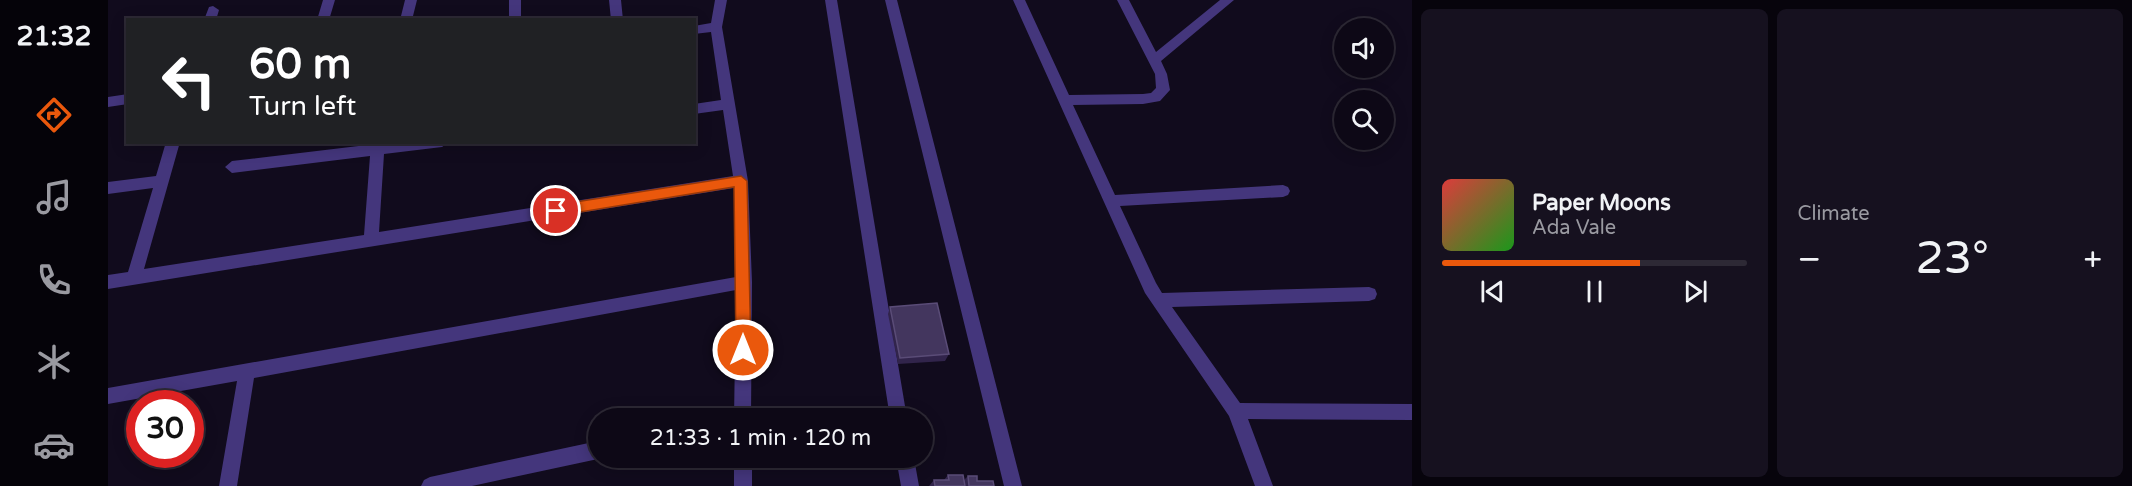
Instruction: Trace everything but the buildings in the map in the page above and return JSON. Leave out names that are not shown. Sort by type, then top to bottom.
[{"type":"street","points":[[324,18],[328,0]]},
{"type":"street","points":[[406,18],[411,0]]},
{"type":"street","points":[[515,0],[515,18]]},
{"type":"street","points":[[615,0],[617,18]]},
{"type":"street","points":[[721,0],[716,27],[741,181],[744,282],[743,408]]},
{"type":"street","points":[[831,0],[897,408]]},
{"type":"street","points":[[891,0],[1013,486]]},
{"type":"street","points":[[1019,0],[1150,288],[1236,411],[1264,486]]},
{"type":"street","points":[[1065,100],[1143,99],[1155,96],[1163,90],[1161,74],[1123,0]]},
{"type":"street","points":[[1154,60],[1228,0]]},
{"type":"street","points":[[696,30],[716,27]]},
{"type":"street","points":[[108,102],[126,99]]},
{"type":"street","points":[[696,109],[728,104]]},
{"type":"street","points":[[135,278],[172,144]]},
{"type":"street","points":[[232,167],[428,144]]},
{"type":"street","points":[[371,240],[377,151]]},
{"type":"street","points":[[108,188],[162,181]]},
{"type":"street","points":[[108,282],[741,181]]},
{"type":"street","points":[[1110,201],[1282,191]]},
{"type":"street","points":[[108,396],[744,282]]},
{"type":"street","points":[[1158,300],[1369,294]]},
{"type":"street","points":[[228,486],[247,371]]},
{"type":"street","points":[[1236,411],[1408,412],[1412,427]]},
{"type":"street","points":[[430,486],[588,452]]},
{"type":"street","points":[[743,468],[743,486]]},
{"type":"street","points":[[907,468],[910,486]]},
{"type":"route","points":[[556,211],[741,181],[744,282],[743,350]]}]
